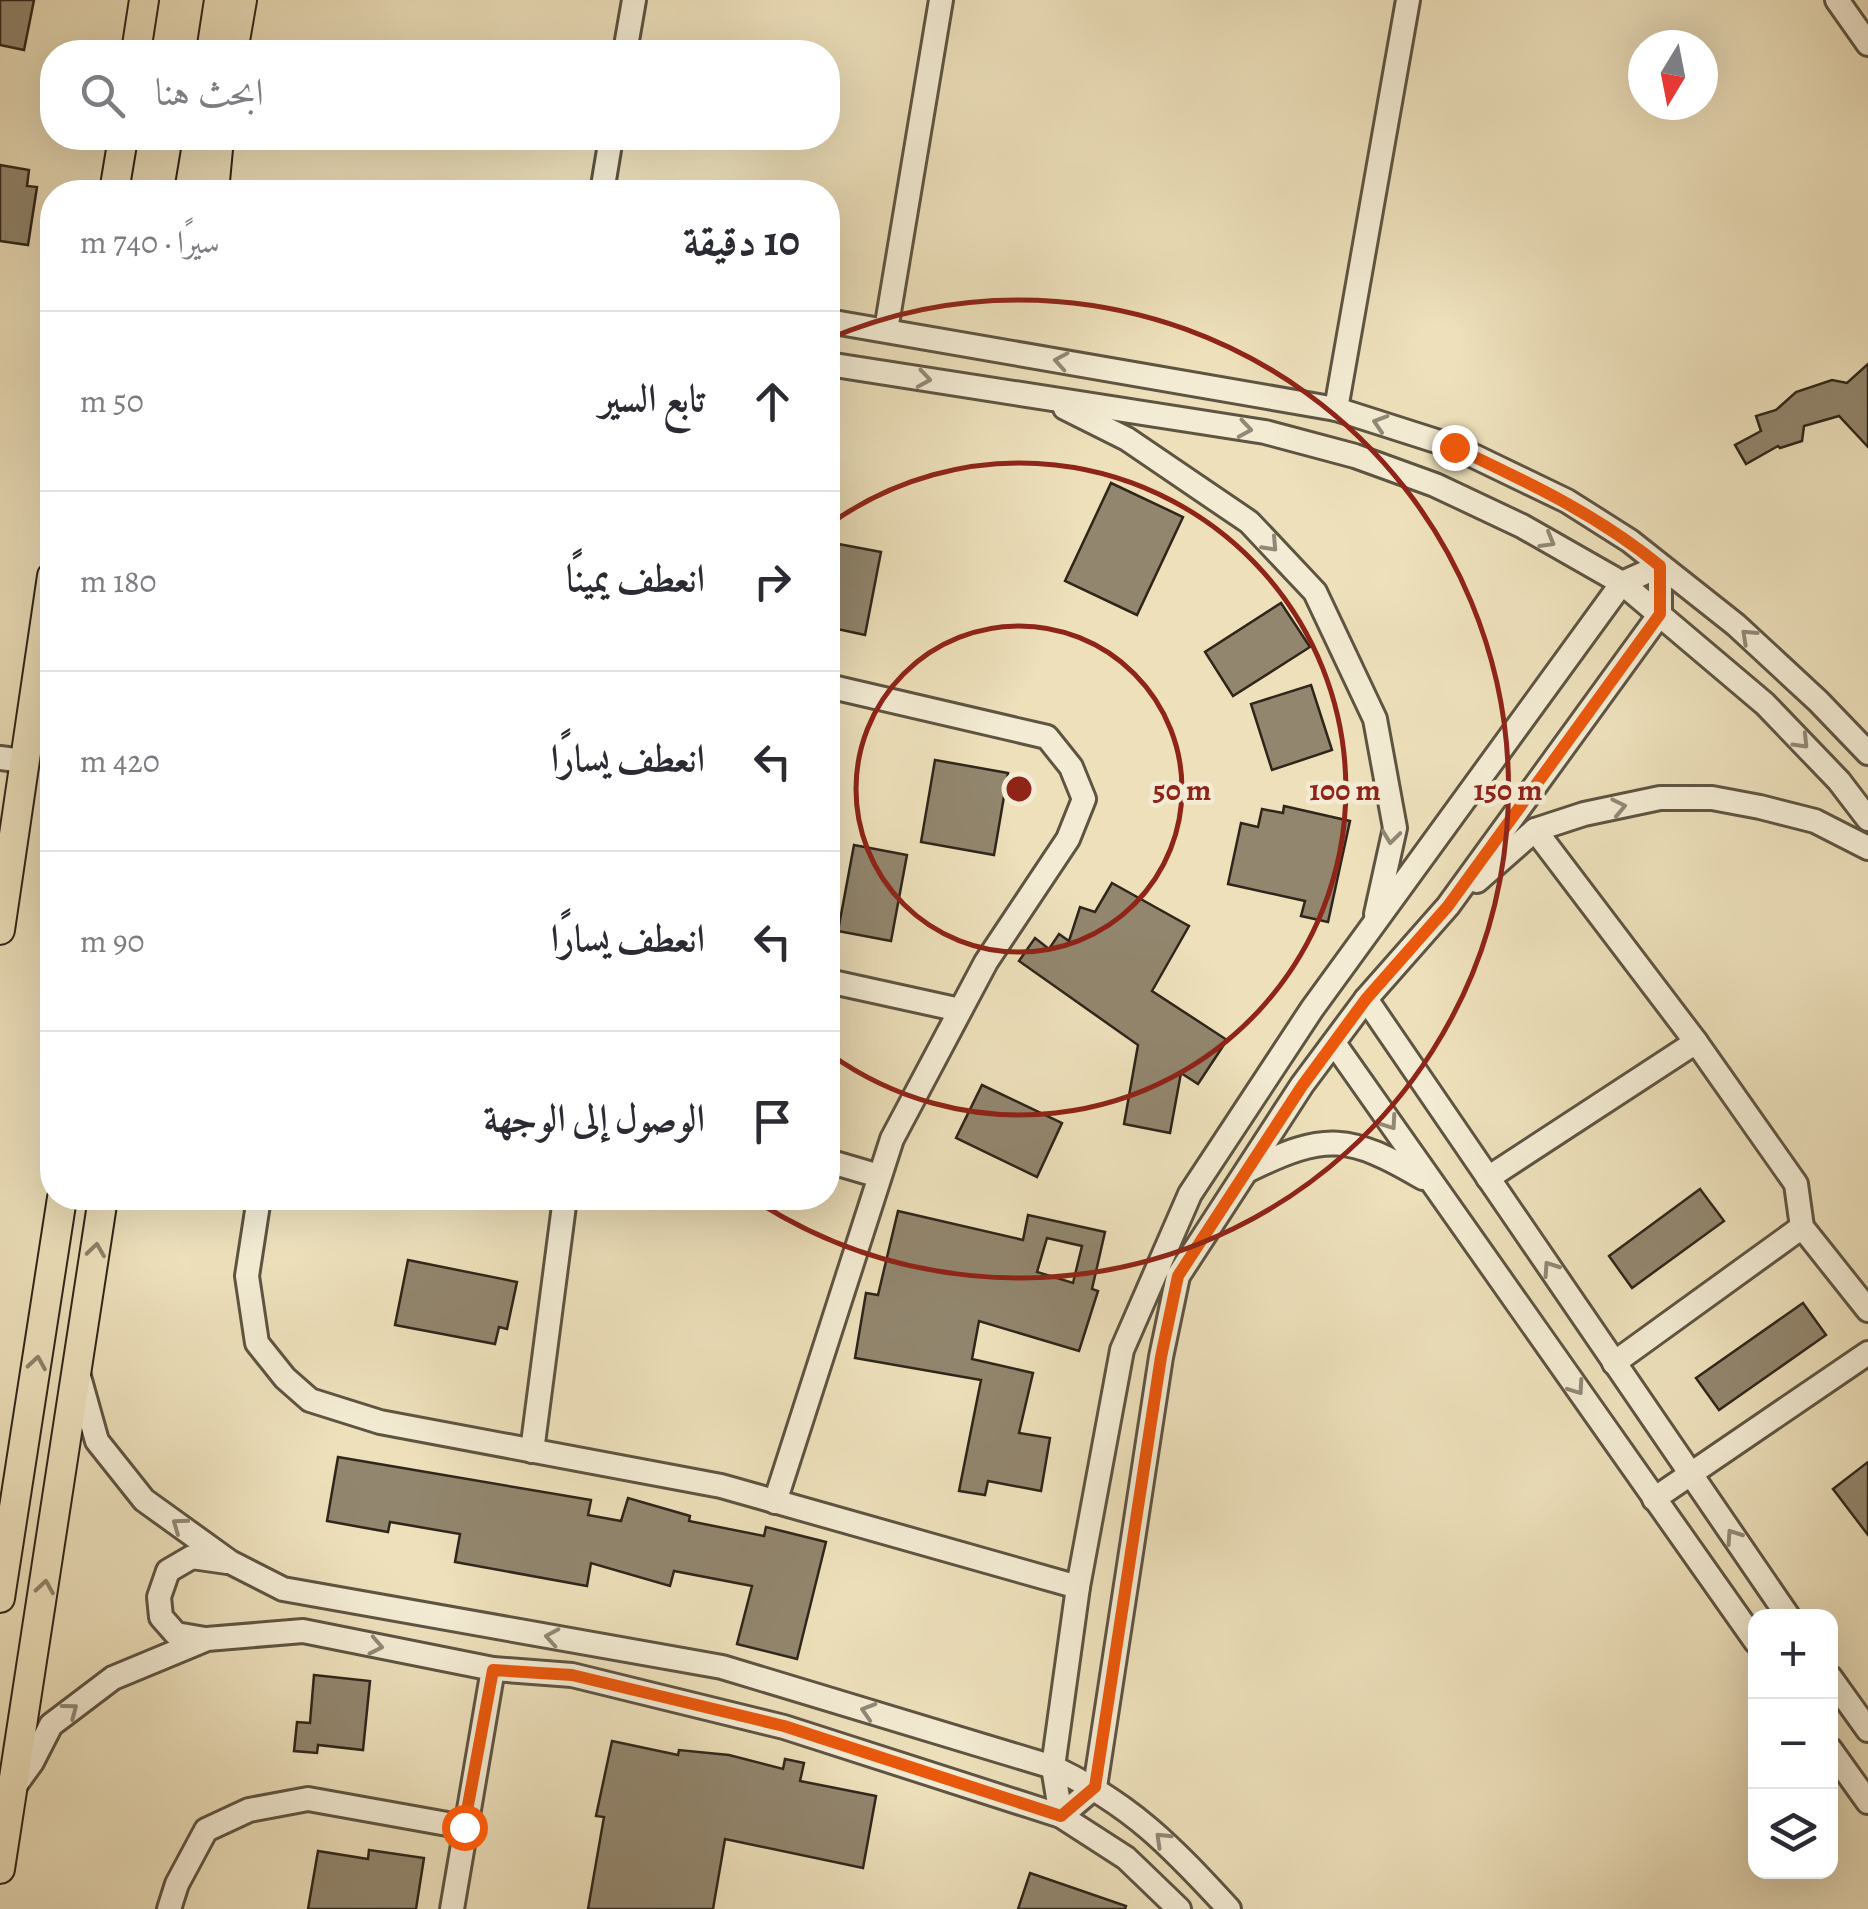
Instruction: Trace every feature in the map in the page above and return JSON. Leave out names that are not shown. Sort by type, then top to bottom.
[{"type":"main road","points":[[138,40],[144,0]]},
{"type":"main road","points":[[214,40],[219,0]]},
{"type":"main road","points":[[235,40],[242,0]]},
{"type":"main road","points":[[116,180],[121,150]]},
{"type":"main road","points":[[194,180],[208,150]]},
{"type":"main road","points":[[211,150],[213,180]]},
{"type":"main road","points":[[0,930],[11,760],[40,630]]},
{"type":"main road","points":[[0,1598],[60,1210]]},
{"type":"main road","points":[[0,1868],[101,1210]]},
{"type":"street","points":[[627,40],[634,0]]},
{"type":"street","points":[[886,330],[941,0]]},
{"type":"street","points":[[1336,409],[1408,0]]},
{"type":"street","points":[[1836,0],[1868,44]]},
{"type":"street","points":[[212,150],[219,180]]},
{"type":"street","points":[[604,180],[609,150]]},
{"type":"street","points":[[840,323],[1336,409],[1454,447],[1568,501],[1630,541],[1736,625],[1868,753]]},
{"type":"street","points":[[840,366],[1265,432],[1355,456],[1435,485],[1522,526],[1622,584],[1765,704],[1839,781],[1868,819]]},
{"type":"street","points":[[1044,398],[1127,438],[1249,522],[1315,592],[1375,719],[1385,774],[1394,828],[1374,924]]},
{"type":"street","points":[[1061,1816],[1054,1767],[1078,1587],[1122,1350],[1190,1194],[1312,1009],[1622,584],[1660,566]]},
{"type":"street","points":[[1061,1816],[1095,1787],[1161,1357],[1178,1276],[1366,999],[1448,906],[1660,614],[1660,566]]},
{"type":"street","points":[[776,1502],[892,1139],[986,962],[1068,839],[1084,799],[1071,767],[1047,738],[840,689]]},
{"type":"street","points":[[1448,906],[1536,830],[1584,814],[1660,798],[1712,798],[1815,821],[1868,848]]},
{"type":"street","points":[[1536,830],[1696,1042],[1796,1184],[1802,1227],[1868,1310]]},
{"type":"street","points":[[840,984],[960,1010]]},
{"type":"street","points":[[1366,999],[1783,1609]]},
{"type":"street","points":[[1488,1178],[1696,1042]]},
{"type":"street","points":[[1334,1043],[1748,1631]]},
{"type":"street","points":[[1246,1172],[1296,1147],[1355,1144],[1432,1184]]},
{"type":"street","points":[[840,1165],[879,1176]]},
{"type":"street","points":[[257,1210],[247,1276],[257,1344],[285,1378],[310,1400],[380,1422],[721,1486],[1078,1587]]},
{"type":"street","points":[[532,1451],[563,1210]]},
{"type":"street","points":[[1614,1362],[1802,1227]]},
{"type":"street","points":[[1654,1498],[1868,1353]]},
{"type":"street","points":[[78,1371],[97,1441],[144,1500],[230,1562],[283,1589],[722,1666],[1054,1767],[1095,1787],[1141,1818],[1229,1909]]},
{"type":"street","points":[[230,1562],[192,1557],[168,1572],[159,1596],[161,1617],[176,1634],[207,1639],[303,1631],[493,1670],[572,1675],[784,1726],[1061,1816],[1126,1858],[1179,1909]]},
{"type":"street","points":[[14,1787],[51,1725],[112,1678],[207,1639]]},
{"type":"street","points":[[452,1909],[493,1670]]},
{"type":"street","points":[[1838,1688],[1868,1730]]},
{"type":"street","points":[[1838,1756],[1868,1742]]},
{"type":"street","points":[[1838,1760],[1868,1802]]},
{"type":"street","points":[[168,1909],[206,1830],[249,1810],[308,1799],[464,1827]]},
{"type":"building","points":[[0,0],[34,0],[24,50],[0,45]]},
{"type":"building","points":[[0,165],[29,170],[27,186],[37,187],[28,245],[0,241]]},
{"type":"building","points":[[1868,364],[1868,447],[1839,416],[1804,426],[1802,441],[1778,446],[1746,464],[1735,445],[1761,431],[1756,416],[1776,410],[1796,392],[1832,380],[1847,383]]},
{"type":"building","points":[[1111,483],[1183,517],[1137,615],[1065,581]]},
{"type":"building","points":[[840,544],[881,552],[865,635],[840,630]]},
{"type":"building","points":[[1281,603],[1310,647],[1233,696],[1205,652]]},
{"type":"building","points":[[1311,685],[1332,750],[1272,770],[1251,704]]},
{"type":"building","points":[[935,760],[1008,773],[994,855],[921,842]]},
{"type":"building","points":[[1284,806],[1350,821],[1328,922],[1301,916],[1305,901],[1228,884],[1241,823],[1258,827],[1262,809],[1283,813]]},
{"type":"building","points":[[854,845],[907,855],[891,941],[840,931]]},
{"type":"building","points":[[1112,883],[1189,926],[1152,991],[1227,1040],[1198,1084],[1181,1073],[1170,1133],[1124,1124],[1138,1045],[1019,961],[1035,938],[1049,949],[1059,934],[1069,941],[1080,907],[1095,912]]},
{"type":"building","points":[[982,1085],[1062,1123],[1037,1177],[956,1138]]},
{"type":"building","points":[[1700,1189],[1724,1221],[1632,1288],[1609,1256]]},
{"type":"building","points":[[898,1211],[1023,1240],[1028,1215],[1105,1232],[1092,1289],[1098,1291],[1079,1351],[979,1321],[972,1359],[1033,1373],[1019,1433],[1050,1438],[1041,1491],[988,1481],[985,1495],[959,1491],[981,1380],[855,1358],[866,1293],[878,1295]],"holes":[[[1047,1238],[1082,1246],[1073,1283],[1037,1272]]]},
{"type":"building","points":[[408,1260],[517,1282],[507,1329],[499,1327],[495,1344],[395,1325]]},
{"type":"building","points":[[1803,1303],[1826,1335],[1719,1410],[1696,1378]]},
{"type":"building","points":[[338,1457],[591,1500],[588,1515],[621,1521],[628,1498],[690,1516],[689,1521],[764,1536],[766,1527],[826,1542],[797,1659],[737,1644],[752,1586],[674,1571],[670,1586],[591,1563],[587,1586],[455,1562],[460,1534],[390,1522],[388,1532],[327,1521]]},
{"type":"building","points":[[1868,1462],[1868,1535],[1833,1489]]},
{"type":"building","points":[[314,1675],[370,1681],[363,1750],[318,1745],[317,1753],[294,1751],[297,1722],[310,1723]]},
{"type":"building","points":[[612,1741],[678,1755],[679,1750],[729,1755],[783,1769],[785,1759],[804,1763],[800,1781],[876,1796],[863,1868],[725,1839],[713,1909],[588,1909],[604,1817],[596,1816]]},
{"type":"building","points":[[369,1850],[424,1858],[416,1909],[308,1909],[318,1851],[368,1859]]},
{"type":"building","points":[[1030,1873],[1126,1906],[1125,1909],[1018,1909]]},
{"type":"route","points":[[464,1827],[493,1670],[572,1675],[784,1726],[1061,1816],[1095,1787],[1161,1357],[1178,1276],[1302,1086],[1366,999],[1448,906],[1660,614],[1660,566],[1630,541],[1568,501],[1454,447]]}]
